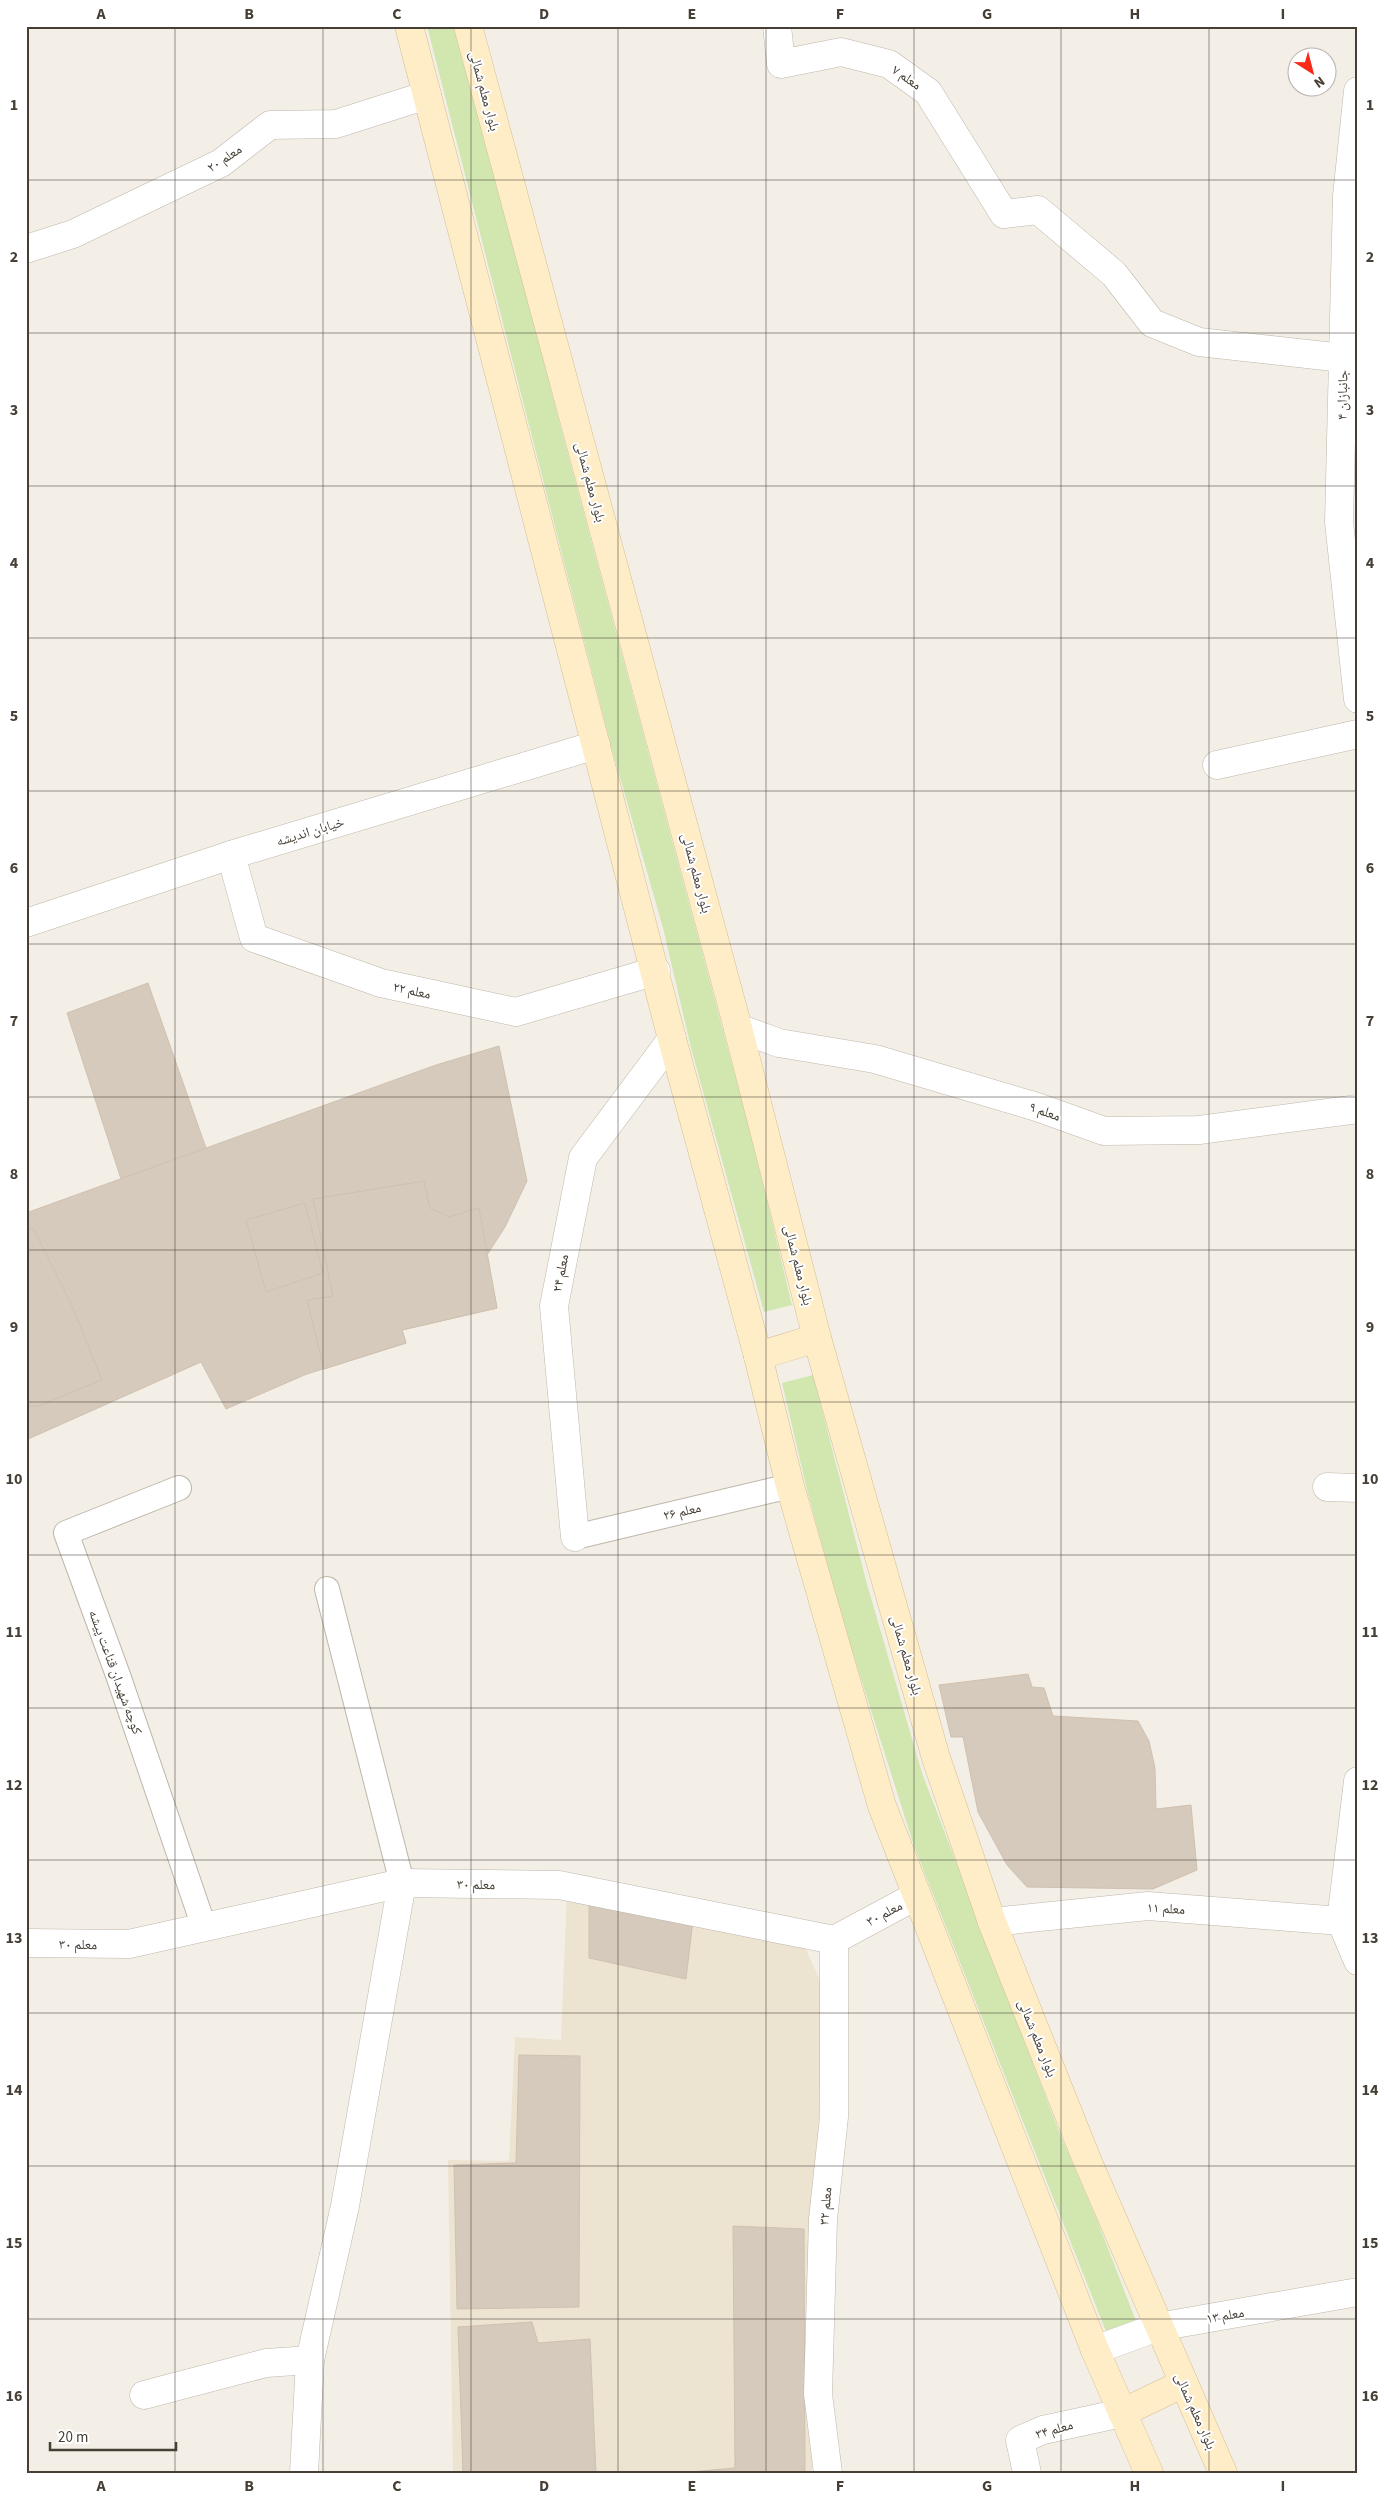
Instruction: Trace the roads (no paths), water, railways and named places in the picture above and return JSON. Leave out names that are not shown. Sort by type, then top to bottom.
[{"type":"main road","points":[[409,26],[656,970],[672,1039],[758,1356],[790,1486],[882,1806],[1095,2350],[1149,2473]]},
{"type":"main road","name":"بلوار معلم شمالی","points":[[468,26],[738,1028],[817,1338],[936,1758],[992,1922],[1083,2151],[1223,2473]]},
{"type":"main road","points":[[758,1356],[817,1338]]},
{"type":"main road","points":[[1122,2413],[1184,2383]]},
{"type":"street","name":"معلم ۷","points":[[777,26],[781,64],[841,52],[889,64],[928,92],[1004,214],[1038,210],[1114,274],[1152,323],[1198,342],[1343,358]]},
{"type":"street","name":"جانبازان ۴","points":[[1358,91],[1347,196],[1339,522],[1358,698]]},
{"type":"street","name":"معلم ۲۰","points":[[26,249],[72,234],[221,163],[270,125],[336,124],[427,95]]},
{"type":"street","points":[[1217,765],[1358,734]]},
{"type":"street","name":"خیابان اندیشه","points":[[26,923],[231,855],[596,745]]},
{"type":"street","name":"معلم ۲۲","points":[[231,855],[254,938],[381,983],[516,1012],[656,970]]},
{"type":"street","name":"معلم ۹","points":[[738,1028],[779,1043],[875,1059],[1037,1107],[1104,1131],[1199,1130],[1358,1109]]},
{"type":"street","name":"معلم ۲۴","points":[[575,1537],[554,1306],[584,1158],[672,1039]]},
{"type":"street","points":[[1327,1487],[1358,1488]]},
{"type":"street","points":[[1358,1781],[1350,1920],[1358,1962]]},
{"type":"street","points":[[304,2473],[310,2360],[345,2206],[402,1883]]},
{"type":"street","name":"معلم ۳۰","points":[[26,1943],[129,1944],[402,1883],[559,1885],[834,1940],[916,1896]]},
{"type":"street","name":"معلم ۱۱","points":[[992,1922],[1148,1906],[1350,1920]]},
{"type":"street","name":"معلم ۳۲","points":[[828,2473],[818,2394],[824,2219],[834,2117],[834,1940]]},
{"type":"street","name":"معلم ۱۳","points":[[1095,2350],[1158,2327],[1358,2292]]},
{"type":"street","points":[[144,2395],[266,2363],[310,2360]]},
{"type":"street","name":"معلم ۳۴","points":[[1027,2473],[1020,2440],[1043,2430],[1122,2413]]},
{"type":"lane","name":"معلم ۲۶","points":[[575,1537],[790,1486]]},
{"type":"lane","name":"کوچه شهیدان قناعت پیشه","points":[[179,1488],[66,1533],[119,1678],[204,1927]]},
{"type":"lane","points":[[327,1589],[402,1883]]}]
